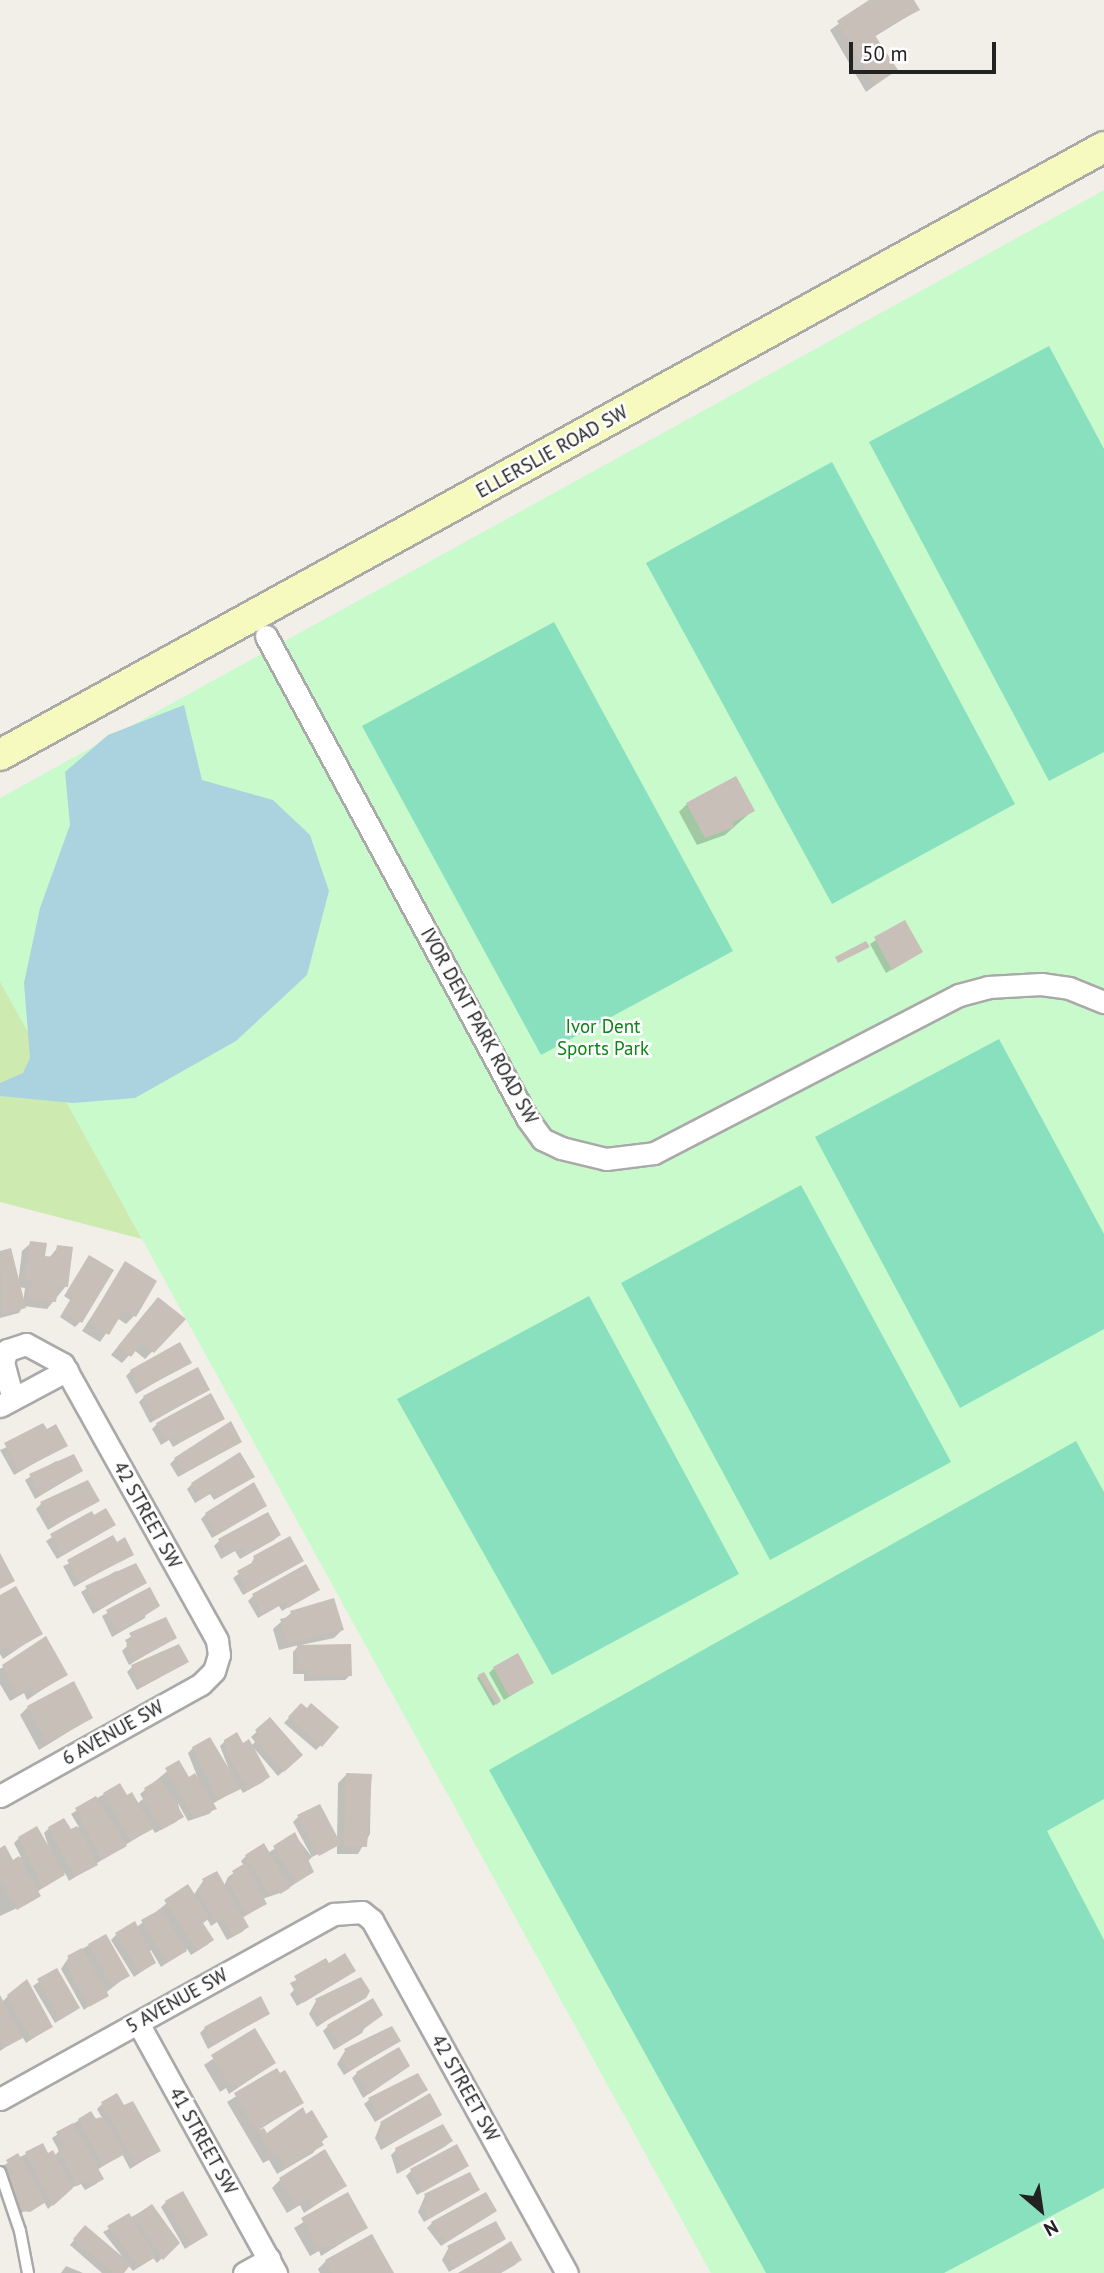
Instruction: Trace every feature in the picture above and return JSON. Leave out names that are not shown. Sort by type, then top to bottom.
[{"type":"main road","name":"ELLERSLIE ROAD SW","points":[[0,755],[1104,147]]},
{"type":"street","name":"IVOR DENT PARK ROAD SW","points":[[267,636],[527,1118],[542,1139],[561,1148],[606,1159],[654,1153],[959,995],[988,986],[1069,988],[1104,1002]]},
{"type":"street","points":[[14,1346],[36,1348],[67,1370],[7,1402],[3,1362],[14,1346]]},
{"type":"street","name":"42 STREET SW","points":[[67,1370],[217,1640],[218,1662]]},
{"type":"street","name":"6 AVENUE SW","points":[[3,1786],[201,1684],[218,1662]]},
{"type":"street","name":"42 STREET SW","points":[[355,1910],[372,1920],[567,2273]]},
{"type":"street","name":"5 AVENUE SW","points":[[0,2099],[334,1913],[355,1910]]},
{"type":"street","name":"41 STREET SW","points":[[138,2023],[272,2266],[244,2273]]},
{"type":"lane","points":[[0,2172],[20,2231],[28,2273]]},
{"type":"green space","name":"Ivor Dent Sports Park","points":[[1104,190],[1104,2273],[711,2273],[0,981],[0,798]]},
{"type":"green space","points":[[1049,346],[1104,449],[1104,752],[1049,781],[869,442]]},
{"type":"green space","points":[[832,462],[1015,804],[832,904],[646,563]]},
{"type":"green space","points":[[554,622],[733,951],[541,1055],[362,726]]},
{"type":"green space","points":[[0,981],[142,1239],[0,1202]]},
{"type":"green space","points":[[999,1039],[1104,1234],[1104,1329],[960,1408],[815,1137]]},
{"type":"green space","points":[[801,1185],[951,1462],[770,1560],[621,1283]]},
{"type":"green space","points":[[589,1296],[739,1574],[552,1675],[397,1399]]},
{"type":"green space","points":[[1076,1441],[1104,1492],[1104,1799],[1047,1831],[1104,1940],[1104,2188],[944,2273],[766,2273],[489,1770]]},
{"type":"water","points":[[184,705],[202,780],[273,800],[310,835],[329,891],[307,975],[236,1041],[135,1098],[73,1103],[0,1096],[0,1083],[23,1073],[30,1058],[24,983],[40,908],[70,825],[65,772],[108,735]]},
{"type":"building","points":[[869,0],[914,0],[920,10],[874,34],[898,70],[875,85],[837,21]]},
{"type":"building","points":[[736,776],[755,811],[732,823],[735,827],[705,838],[686,803]]},
{"type":"building","points":[[905,920],[923,952],[892,970],[874,937]]},
{"type":"building","points":[[866,941],[870,947],[838,963],[835,957]]},
{"type":"building","points":[[30,1241],[47,1243],[45,1256],[55,1257],[57,1245],[73,1247],[68,1287],[58,1286],[56,1302],[29,1299],[32,1280],[25,1279]]},
{"type":"building","points":[[11,1248],[26,1308],[2,1314],[0,1251]]},
{"type":"building","points":[[89,1255],[114,1270],[82,1323],[63,1312],[74,1295],[67,1291]]},
{"type":"building","points":[[125,1261],[157,1281],[136,1317],[124,1310],[109,1335],[88,1323]]},
{"type":"building","points":[[158,1297],[186,1319],[154,1353],[142,1343],[131,1357],[118,1346]]},
{"type":"building","points":[[180,1342],[192,1363],[141,1390],[130,1370]]},
{"type":"building","points":[[198,1367],[210,1390],[155,1419],[143,1396]]},
{"type":"building","points":[[211,1393],[225,1419],[179,1443],[175,1436],[166,1441],[156,1423]]},
{"type":"building","points":[[231,1421],[242,1442],[183,1474],[174,1458]]},
{"type":"building","points":[[43,1423],[47,1429],[56,1424],[68,1446],[19,1471],[4,1443]]},
{"type":"building","points":[[240,1452],[255,1477],[219,1497],[216,1490],[200,1499],[191,1483]]},
{"type":"building","points":[[74,1454],[83,1471],[40,1495],[29,1474]]},
{"type":"building","points":[[88,1480],[100,1501],[53,1526],[40,1502]]},
{"type":"building","points":[[254,1482],[267,1506],[217,1535],[205,1513]]},
{"type":"building","points":[[106,1508],[116,1525],[62,1556],[50,1534],[92,1511],[94,1515]]},
{"type":"building","points":[[268,1512],[281,1535],[245,1555],[241,1547],[226,1555],[218,1539]]},
{"type":"building","points":[[113,1535],[117,1542],[125,1537],[134,1555],[79,1583],[67,1560]]},
{"type":"building","points":[[290,1536],[304,1561],[248,1592],[237,1571],[255,1561],[253,1556]]},
{"type":"building","points":[[0,1553],[15,1581],[0,1589]]},
{"type":"building","points":[[136,1563],[147,1583],[98,1610],[85,1586]]},
{"type":"building","points":[[306,1564],[320,1590],[288,1608],[285,1602],[263,1614],[252,1594]]},
{"type":"building","points":[[16,1586],[43,1634],[11,1652],[8,1647],[0,1651],[0,1595]]},
{"type":"building","points":[[150,1587],[160,1606],[118,1633],[106,1610]]},
{"type":"building","points":[[334,1598],[344,1630],[287,1643],[280,1619],[292,1616],[290,1611]]},
{"type":"building","points":[[166,1617],[177,1638],[135,1661],[126,1644],[133,1640],[129,1633]]},
{"type":"building","points":[[46,1636],[68,1675],[36,1693],[32,1687],[18,1694],[2,1665]]},
{"type":"building","points":[[179,1644],[189,1662],[142,1687],[131,1665]]},
{"type":"building","points":[[351,1644],[352,1676],[308,1676],[308,1670],[297,1670],[297,1645]]},
{"type":"building","points":[[518,1653],[534,1683],[509,1696],[493,1667]]},
{"type":"building","points":[[484,1672],[501,1701],[496,1705],[478,1675]]},
{"type":"building","points":[[74,1681],[93,1718],[47,1743],[27,1706]]},
{"type":"building","points":[[301,1703],[307,1708],[311,1703],[339,1727],[322,1747],[288,1717]]},
{"type":"building","points":[[270,1717],[303,1755],[284,1772],[255,1739],[259,1735],[255,1730]]},
{"type":"building","points":[[237,1732],[243,1743],[249,1739],[270,1777],[248,1790],[225,1750],[224,1740]]},
{"type":"building","points":[[210,1737],[241,1789],[218,1800],[192,1747]]},
{"type":"building","points":[[179,1760],[189,1777],[195,1773],[217,1809],[193,1817],[165,1768]]},
{"type":"building","points":[[346,1773],[372,1774],[367,1847],[344,1846]]},
{"type":"building","points":[[161,1778],[184,1817],[161,1830],[142,1797],[147,1794],[144,1788]]},
{"type":"building","points":[[120,1783],[127,1795],[132,1792],[153,1829],[131,1841],[103,1793]]},
{"type":"building","points":[[96,1796],[127,1846],[102,1860],[75,1808]]},
{"type":"building","points":[[320,1804],[341,1844],[319,1856],[297,1815]]},
{"type":"building","points":[[64,1818],[71,1829],[77,1826],[98,1865],[75,1877],[48,1827]]},
{"type":"building","points":[[37,1826],[65,1875],[43,1888],[18,1837]]},
{"type":"building","points":[[295,1832],[314,1872],[296,1883],[273,1846]]},
{"type":"building","points":[[264,1843],[290,1888],[280,1894],[278,1889],[269,1894],[245,1855]]},
{"type":"building","points":[[5,1845],[13,1860],[19,1856],[41,1896],[17,1910],[0,1880],[0,1848]]},
{"type":"building","points":[[245,1863],[267,1904],[246,1915],[227,1880],[235,1876],[232,1871]]},
{"type":"building","points":[[217,1871],[249,1927],[233,1936],[223,1919],[216,1922],[197,1889],[205,1885],[202,1879]]},
{"type":"building","points":[[188,1884],[210,1918],[203,1923],[214,1940],[197,1951],[164,1900]]},
{"type":"building","points":[[161,1909],[187,1951],[167,1963],[141,1920]]},
{"type":"building","points":[[135,1921],[156,1963],[139,1973],[115,1933]]},
{"type":"building","points":[[106,1934],[130,1976],[112,1986],[88,1944]]},
{"type":"building","points":[[82,1948],[109,1996],[89,2007],[65,1963],[70,1960],[67,1956]]},
{"type":"building","points":[[345,1953],[356,1971],[303,2003],[294,1988],[299,1984],[294,1976],[326,1958],[329,1963]]},
{"type":"building","points":[[57,1968],[80,2008],[60,2020],[37,1979]]},
{"type":"building","points":[[361,1977],[370,1991],[366,1998],[322,2023],[313,2008],[318,2005],[315,1999]]},
{"type":"building","points":[[27,1979],[53,2027],[31,2039],[7,1995]]},
{"type":"building","points":[[0,1995],[23,2038],[4,2048],[0,2041]]},
{"type":"building","points":[[261,1996],[270,2014],[213,2045],[204,2027]]},
{"type":"building","points":[[373,1998],[383,2015],[340,2046],[327,2025]]},
{"type":"building","points":[[392,2026],[401,2041],[349,2071],[341,2057],[347,2054],[344,2049]]},
{"type":"building","points":[[255,2028],[276,2063],[238,2087],[234,2082],[229,2085],[211,2055]]},
{"type":"building","points":[[399,2047],[410,2066],[369,2094],[356,2072]]},
{"type":"building","points":[[277,2068],[280,2073],[285,2070],[304,2103],[255,2131],[234,2093]]},
{"type":"building","points":[[418,2073],[428,2090],[380,2118],[368,2098]]},
{"type":"building","points":[[117,2093],[124,2105],[133,2101],[161,2151],[135,2165],[101,2102]]},
{"type":"building","points":[[430,2093],[442,2115],[387,2146],[379,2132],[384,2128],[380,2122]]},
{"type":"building","points":[[303,2107],[306,2114],[312,2110],[328,2137],[321,2141],[324,2145],[286,2167],[278,2153],[272,2157],[257,2131],[264,2128],[267,2133]]},
{"type":"building","points":[[91,2111],[96,2119],[100,2117],[108,2123],[125,2154],[103,2166],[78,2119]]},
{"type":"building","points":[[73,2123],[104,2179],[90,2187],[87,2180],[77,2186],[58,2150],[64,2146],[56,2132]]},
{"type":"building","points":[[443,2124],[453,2141],[402,2171],[395,2148]]},
{"type":"building","points":[[43,2143],[48,2153],[53,2150],[73,2188],[53,2206],[25,2152]]},
{"type":"building","points":[[457,2144],[469,2166],[423,2192],[410,2169]]},
{"type":"building","points":[[325,2149],[347,2186],[313,2206],[308,2199],[296,2206],[279,2178]]},
{"type":"building","points":[[18,2153],[46,2202],[30,2212],[23,2211],[7,2184],[13,2172],[6,2160]]},
{"type":"building","points":[[470,2172],[480,2190],[429,2219],[422,2205],[428,2202],[424,2194]]},
{"type":"building","points":[[183,2191],[208,2235],[191,2245],[165,2201]]},
{"type":"building","points":[[348,2192],[368,2228],[330,2249],[327,2244],[318,2249],[301,2218]]},
{"type":"building","points":[[486,2192],[497,2211],[447,2242],[443,2235],[440,2237],[431,2222]]},
{"type":"building","points":[[152,2204],[180,2243],[163,2260],[133,2217]]},
{"type":"building","points":[[129,2213],[156,2257],[139,2267],[107,2226]]},
{"type":"building","points":[[496,2221],[506,2239],[454,2269],[446,2254],[450,2251],[447,2246]]},
{"type":"building","points":[[85,2225],[131,2264],[124,2273],[113,2273],[73,2239]]},
{"type":"building","points":[[372,2234],[394,2273],[332,2273],[325,2260]]},
{"type":"building","points":[[511,2241],[522,2260],[500,2273],[460,2273]]}]
